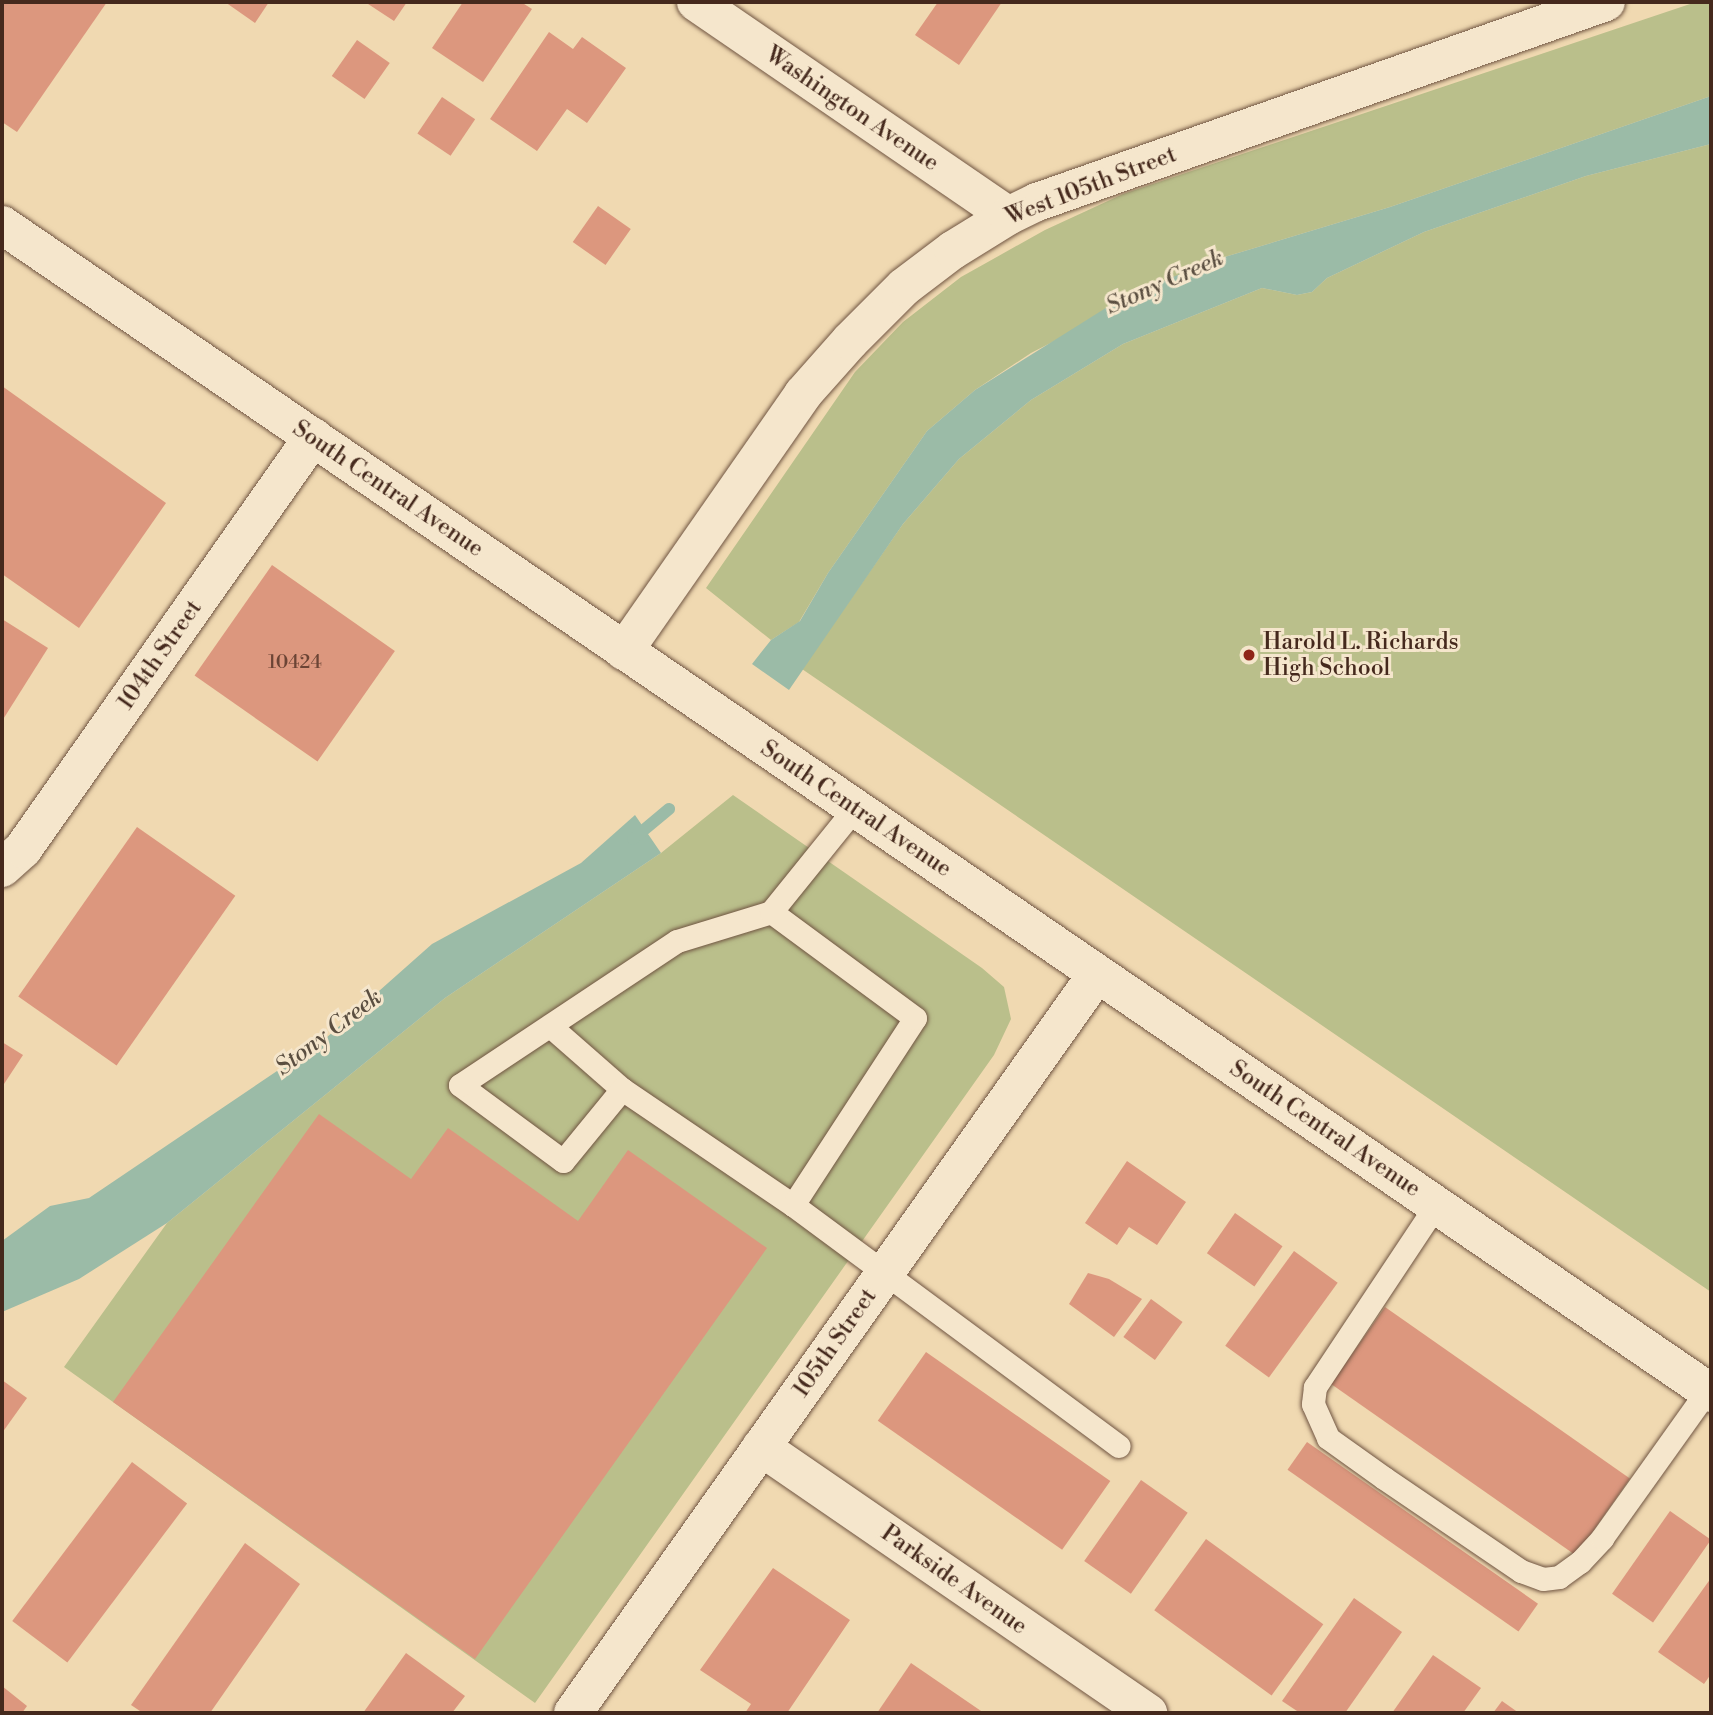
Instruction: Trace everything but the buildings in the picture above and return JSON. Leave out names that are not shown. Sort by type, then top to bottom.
[{"type":"street","name":"Washington Avenue","points":[[696,2],[1008,215]]},
{"type":"street","name":"West 105th Street","points":[[624,651],[803,394],[834,358],[904,287],[953,250],[1008,215],[1037,202],[1543,13],[1606,2]]},
{"type":"street","name":"South Central Avenue","points":[[2,225],[1709,1392]]},
{"type":"street","name":"104th Street","points":[[2,868],[23,849],[313,437]]},
{"type":"street","name":"105th Street","points":[[573,1713],[1097,974]]},
{"type":"street","name":"Parkside Avenue","points":[[761,1447],[1127,1708]]},
{"type":"lane","points":[[622,1089],[563,1161],[460,1085],[677,941],[771,912],[855,808]]},
{"type":"lane","points":[[771,912],[915,1017],[793,1205]]},
{"type":"lane","points":[[550,1026],[622,1089],[793,1205],[1119,1446]]},
{"type":"lane","points":[[1436,1205],[1315,1387],[1313,1404],[1328,1438],[1407,1493],[1521,1571],[1543,1579],[1559,1577],[1580,1562],[1602,1538],[1709,1392]]},
{"type":"green space","points":[[1696,2],[1711,2],[1711,96],[1390,207],[1208,262],[1031,353],[975,390],[927,431],[828,573],[799,622],[771,640],[706,588],[855,372],[903,322],[961,277],[1045,230],[1123,194]]},
{"type":"green space","name":"Harold L. Richards High School","points":[[1711,144],[1711,1292],[802,669],[903,524],[959,459],[1031,400],[1123,344],[1262,288],[1297,295],[1312,292],[1327,278],[1424,232],[1586,176]]},
{"type":"green space","points":[[733,795],[982,968],[1004,987],[1011,1019],[994,1055],[535,1703],[64,1367],[167,1223],[445,998],[661,853]]},
{"type":"water","points":[[1711,96],[1711,144],[1586,176],[1424,232],[1327,278],[1312,292],[1297,295],[1262,288],[1123,344],[1031,400],[959,459],[903,524],[789,690],[752,664],[771,640],[800,621],[828,573],[927,431],[975,390],[1117,301],[1208,262],[1390,207]]},
{"type":"water","points":[[635,815],[661,853],[445,998],[167,1223],[79,1279],[2,1312],[2,1241],[50,1206],[89,1198],[326,1038],[432,944],[581,863]]},
{"type":"waterway","name":"Stony Creek","points":[[633,839],[669,809]]},
{"type":"place","name":"Harold L. Richards High School","points":[[1249,655]]}]
